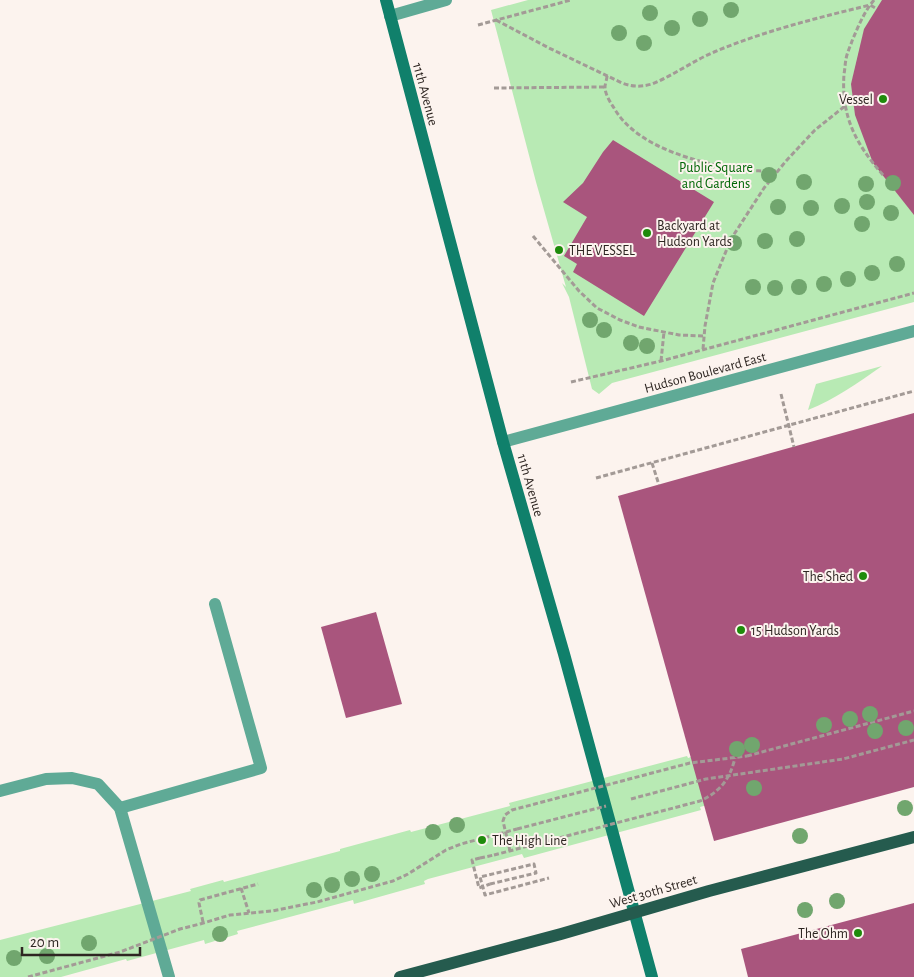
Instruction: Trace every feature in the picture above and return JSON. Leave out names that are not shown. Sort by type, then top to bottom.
[{"type":"main road","name":"11th Avenue","points":[[386,0],[503,442],[564,654],[652,977]]},
{"type":"main road","name":"West 30th Street","points":[[400,977],[561,934],[709,890],[914,837]]},
{"type":"street","points":[[390,16],[446,0]]},
{"type":"street","name":"Hudson Boulevard East","points":[[503,442],[914,331]]},
{"type":"street","points":[[120,808],[261,768],[215,604]]},
{"type":"street","points":[[0,791],[46,779],[72,778],[98,784],[120,808],[169,977]]},
{"type":"path","points":[[478,25],[571,0]]},
{"type":"path","points":[[869,0],[870,5]]},
{"type":"path","points":[[874,0],[856,30],[846,58],[843,91],[851,127],[859,143],[883,175]]},
{"type":"path","points":[[496,20],[607,76],[633,87],[652,84],[712,53],[801,23],[870,5],[877,9]]},
{"type":"path","points":[[607,76],[605,87],[609,100],[618,115],[631,130],[652,142],[676,154],[704,162],[743,170],[777,171]]},
{"type":"path","points":[[494,88],[605,87]]},
{"type":"path","points":[[703,349],[713,283],[731,239],[777,171],[815,130],[845,106]]},
{"type":"path","points":[[533,236],[579,291],[597,308],[639,327],[679,335],[704,336]]},
{"type":"path","points":[[571,382],[661,361],[914,293]]},
{"type":"path","points":[[661,361],[664,332]]},
{"type":"path","points":[[596,478],[914,391]]},
{"type":"path","points":[[781,393],[794,447]]},
{"type":"path","points":[[652,462],[659,485]]},
{"type":"path","points":[[510,851],[502,821],[505,814],[512,810],[690,763],[747,756],[914,711]]},
{"type":"path","points":[[624,801],[706,779],[843,759],[914,740]]},
{"type":"path","points":[[549,878],[484,895],[482,886],[480,877],[534,864],[536,873],[490,884],[484,886],[479,888],[472,860],[700,801],[710,797],[730,776],[735,758]]},
{"type":"path","points":[[28,977],[120,952],[203,922],[230,915],[272,911],[317,902],[393,881],[408,874],[446,850],[461,844],[606,806]]},
{"type":"path","points":[[203,922],[200,900],[258,884]]},
{"type":"path","points":[[241,888],[248,913]]},
{"type":"green space","name":"Public Square and Gardens","points":[[528,0],[914,0],[914,302],[612,383],[599,394],[592,389],[569,297],[562,283],[566,287],[536,182],[491,10]]},
{"type":"green space","points":[[882,366],[837,396],[808,410],[816,384]]},
{"type":"green space","name":"The High Line","points":[[687,756],[688,758],[691,757],[789,783],[700,807],[701,810],[524,858],[522,854],[428,879],[424,881],[425,884],[354,904],[353,900],[237,931],[238,934],[205,944],[204,940],[61,977],[0,977],[0,940],[191,891],[190,889],[223,880],[224,882],[340,851],[340,849],[410,830],[411,832],[510,806],[509,803]]},
{"type":"building","name":"Vessel","points":[[882,0],[914,0],[914,215],[873,163],[855,115],[851,84],[864,29]]},
{"type":"building","points":[[613,140],[714,202],[644,316],[573,272],[577,264],[564,256],[587,217],[563,202],[583,183]]},
{"type":"building","name":"15 Hudson Yards","points":[[914,413],[914,787],[714,841],[618,496]]},
{"type":"building","points":[[376,612],[402,704],[346,718],[321,627]]},
{"type":"building","name":"The Ohm","points":[[914,903],[914,977],[748,977],[741,949]]},
{"type":"place","name":"Vessel","points":[[883,99]]},
{"type":"place","name":"Backyard at Hudson Yards","points":[[647,233]]},
{"type":"place","name":"THE VESSEL","points":[[559,250]]},
{"type":"place","name":"The Shed","points":[[863,576]]},
{"type":"place","name":"15 Hudson Yards","points":[[741,630]]},
{"type":"place","name":"The High Line","points":[[482,840]]},
{"type":"place","name":"The Ohm","points":[[858,933]]}]
